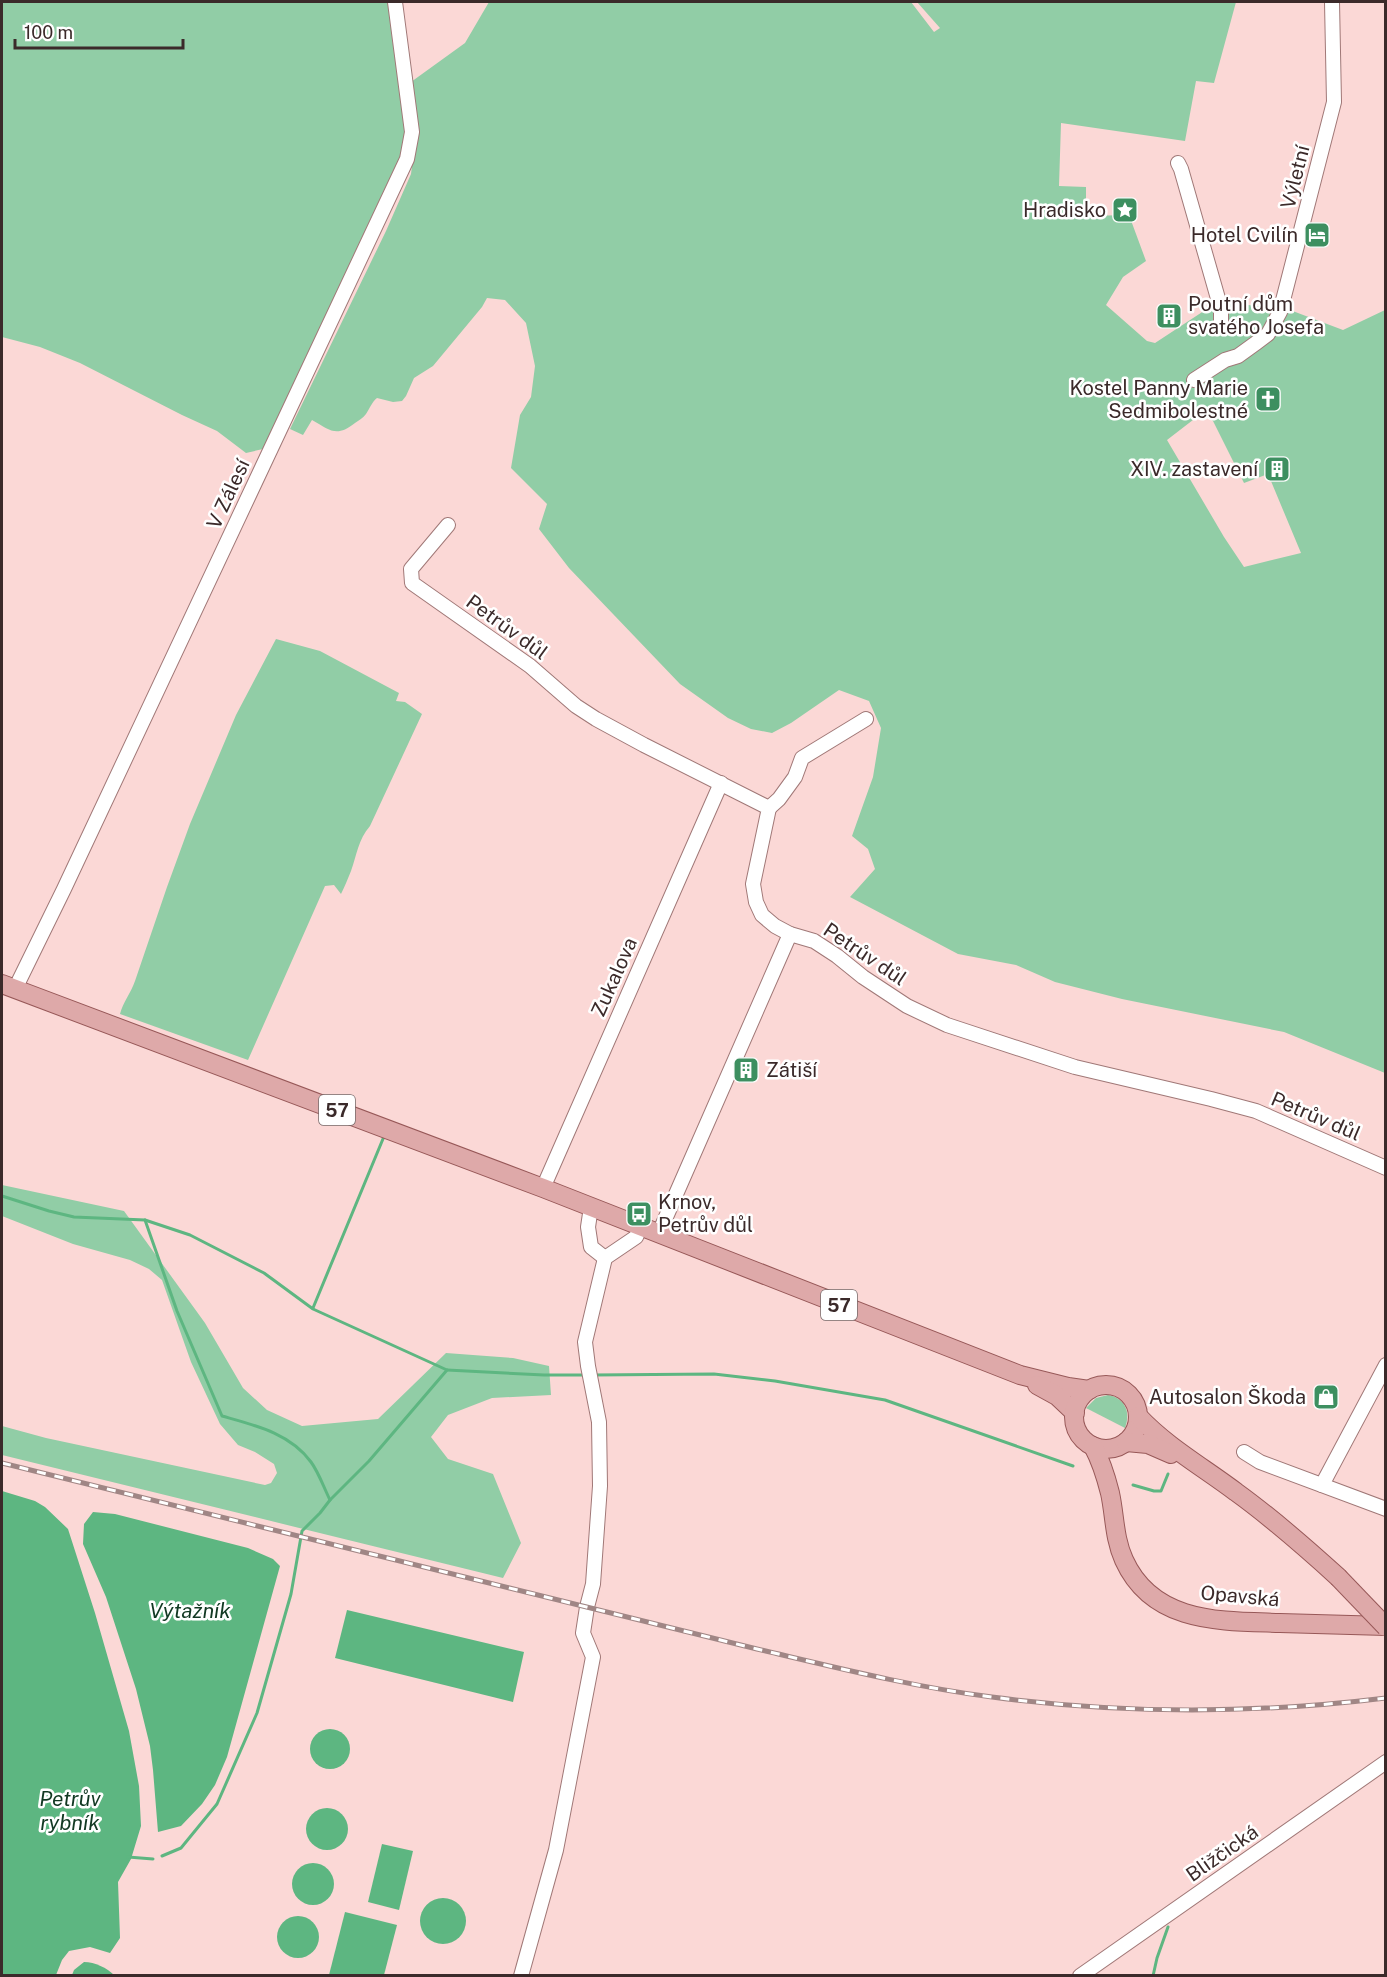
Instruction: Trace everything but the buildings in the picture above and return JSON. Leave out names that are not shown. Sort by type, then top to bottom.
[{"type":"main road","name":"57","points":[[8,987],[543,1188],[1020,1375],[1089,1390],[1106,1385],[1122,1389],[1134,1401],[1138,1416],[1151,1430],[1178,1449],[1185,1458]]},
{"type":"main road","name":"57","points":[[1020,1375],[1057,1396],[1075,1413],[1075,1425],[1080,1435],[1093,1446],[1104,1449],[1123,1444],[1148,1444],[1185,1458],[1225,1484],[1266,1514],[1338,1577],[1386,1626]]},
{"type":"main road","points":[[1075,1413],[1078,1402],[1089,1390]]},
{"type":"main road","points":[[1110,1495],[1115,1462],[1123,1444],[1133,1434],[1138,1416]]},
{"type":"main road","name":"Opavská","points":[[1093,1446],[1100,1459],[1110,1495],[1116,1539],[1128,1567],[1142,1587],[1168,1607],[1196,1616],[1226,1621],[1386,1626]]},
{"type":"street","name":"V Zálesí","points":[[8,987],[64,889],[407,159],[412,132],[395,2]]},
{"type":"street","name":"Výletní","points":[[1194,380],[1249,348],[1268,334],[1280,312],[1334,102],[1332,2]]},
{"type":"street","points":[[1178,163],[1182,169],[1221,309],[1221,323]]},
{"type":"street","name":"Petrův důl","points":[[448,525],[411,569],[412,583],[530,666],[596,719],[769,808],[753,884],[756,902],[762,915],[774,926],[790,934],[814,941],[907,1006],[947,1025],[1075,1067],[1256,1111],[1386,1168]]},
{"type":"street","points":[[769,808],[779,799],[795,777],[802,758],[866,719]]},
{"type":"street","name":"Zukalova","points":[[543,1188],[721,783]]},
{"type":"street","points":[[659,1233],[790,934]]},
{"type":"street","points":[[591,1207],[588,1227],[591,1247],[605,1258]]},
{"type":"street","points":[[521,1976],[556,1850],[593,1657],[583,1633],[593,1584],[600,1454],[599,1422],[585,1342],[605,1258],[636,1236],[641,1226]]},
{"type":"street","points":[[1322,1485],[1386,1365]]},
{"type":"street","points":[[1244,1452],[1260,1462],[1386,1509]]},
{"type":"street","name":"Bližčická","points":[[1080,1976],[1386,1761]]},
{"type":"shaded area","points":[[2,2],[389,2],[392,38],[406,124],[404,148],[263,449],[246,453],[217,431],[80,363],[40,347],[2,337]]},
{"type":"shaded area","points":[[489,2],[911,2],[934,32],[940,28],[917,2],[1236,2],[1214,83],[1196,81],[1185,141],[1061,123],[1059,186],[1086,187],[1086,216],[1129,215],[1146,261],[1123,277],[1106,305],[1147,341],[1155,343],[1216,303],[1223,302],[1290,310],[1343,330],[1385,310],[1385,1073],[1284,1032],[1122,999],[1055,982],[1016,965],[958,954],[850,897],[875,869],[868,849],[852,836],[873,777],[881,728],[869,701],[839,690],[791,723],[772,733],[751,729],[728,718],[680,684],[569,568],[539,529],[547,504],[511,468],[520,415],[531,397],[535,366],[526,323],[505,300],[487,298],[433,366],[414,378],[402,401],[393,402],[377,398],[364,417],[343,430],[333,431],[312,420],[303,435],[290,429],[386,231],[411,174],[417,126],[411,82],[465,43]],"holes":[[[1202,413],[1213,421],[1244,483],[1268,474],[1301,553],[1244,567],[1167,440]]]},
{"type":"shaded area","points":[[276,639],[320,651],[399,693],[396,701],[405,702],[422,714],[370,826],[360,842],[341,894],[334,885],[325,886],[248,1060],[120,1014],[135,981],[190,824],[236,715]]},
{"type":"shaded area","points":[[2,1185],[124,1211],[205,1323],[243,1388],[267,1410],[302,1426],[378,1419],[446,1353],[513,1358],[549,1366],[551,1395],[492,1398],[448,1415],[431,1437],[448,1459],[493,1474],[521,1543],[503,1578],[2,1455],[2,1426],[46,1438],[265,1485],[271,1483],[277,1473],[274,1464],[238,1445],[220,1424],[191,1362],[162,1280],[149,1269],[130,1260],[73,1244],[2,1216]]},
{"type":"shaded area","points":[[1108,1395],[1119,1399],[1125,1407],[1127,1422],[1125,1428],[1086,1408],[1096,1398]]},
{"type":"water","name":"Petrův rybník","points":[[2,1491],[35,1501],[45,1507],[68,1529],[129,1731],[139,1786],[141,1826],[131,1859],[118,1882],[120,1938],[110,1953],[90,1947],[69,1951],[62,1960],[56,1975],[2,1975]]},
{"type":"water","name":"Výtažník","points":[[93,1512],[115,1514],[248,1548],[273,1559],[280,1566],[227,1757],[215,1785],[202,1804],[181,1826],[158,1832],[150,1746],[136,1689],[106,1597],[83,1544],[84,1524]]},
{"type":"water","points":[[347,1610],[524,1652],[513,1702],[335,1658]]},
{"type":"water","points":[[330,1729],[338,1730],[344,1735],[349,1741],[349,1757],[344,1763],[338,1768],[330,1769],[322,1768],[316,1763],[311,1757],[310,1749],[311,1741],[316,1735],[322,1730]]},
{"type":"water","points":[[327,1808],[342,1814],[348,1829],[342,1844],[327,1850],[312,1844],[306,1829],[312,1814]]},
{"type":"water","points":[[382,1844],[413,1851],[399,1910],[368,1902]]},
{"type":"water","points":[[313,1863],[328,1869],[334,1884],[328,1899],[313,1905],[298,1899],[292,1884],[298,1869]]},
{"type":"water","points":[[443,1898],[459,1905],[466,1921],[459,1937],[443,1944],[427,1937],[420,1921],[427,1905]]},
{"type":"water","points":[[345,1912],[397,1925],[384,1975],[329,1975]]},
{"type":"water","points":[[298,1916],[313,1922],[319,1937],[313,1952],[298,1958],[283,1952],[277,1937],[283,1922]]},
{"type":"water","points":[[84,1962],[100,1966],[114,1975],[72,1975],[74,1970]]},
{"type":"waterway","points":[[313,1308],[385,1134]]},
{"type":"waterway","points":[[2,1196],[74,1217],[145,1220],[190,1235],[264,1273],[313,1309],[447,1370],[584,1375]]},
{"type":"waterway","points":[[145,1220],[177,1311],[222,1416],[271,1432],[293,1444],[314,1466],[330,1500]]},
{"type":"waterway","points":[[162,1856],[181,1848],[217,1804],[257,1713],[291,1594],[302,1531],[369,1461],[447,1370]]},
{"type":"waterway","points":[[593,1375],[714,1374],[775,1381],[885,1400],[1073,1466]]},
{"type":"waterway","points":[[1133,1485],[1161,1491],[1168,1474]]},
{"type":"waterway","points":[[128,1857],[153,1859]]},
{"type":"waterway","points":[[1153,1976],[1168,1927]]},
{"type":"railway","points":[[2,1463],[757,1649],[933,1688],[1041,1703],[1140,1709],[1288,1707],[1386,1698]]},
{"type":"place","name":"Hradisko","points":[[1125,210]]},
{"type":"place","name":"Hotel Cvilín","points":[[1317,235]]},
{"type":"place","name":"Poutní dům svatého Josefa","points":[[1169,316]]},
{"type":"place","name":"Kostel Panny Marie Sedmibolestné","points":[[1268,399]]},
{"type":"place","name":"XIV. zastavení","points":[[1277,469]]},
{"type":"place","name":"Zátiší","points":[[746,1070]]},
{"type":"place","name":"Krnov, Petrův důl","points":[[639,1214]]},
{"type":"place","name":"Autosalon Škoda","points":[[1326,1397]]}]
